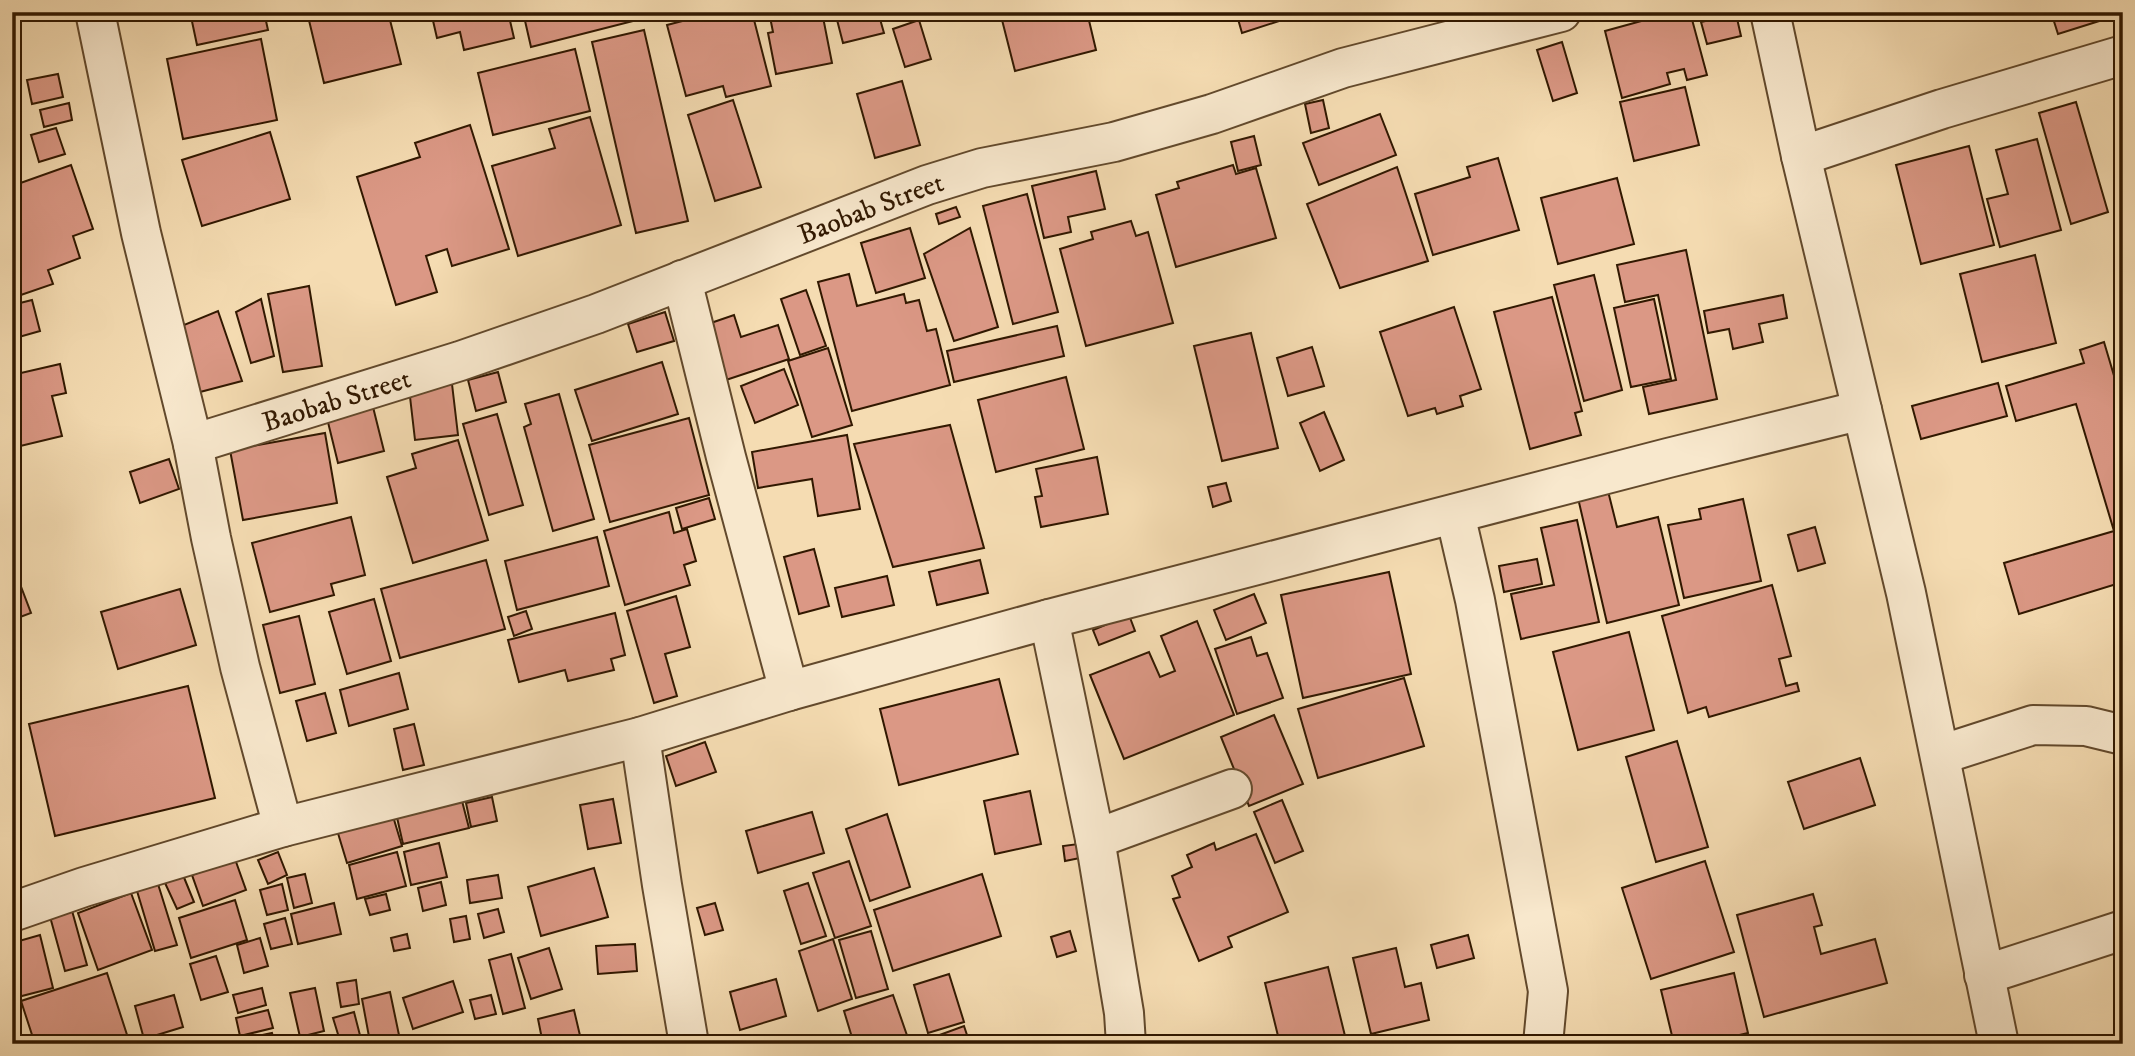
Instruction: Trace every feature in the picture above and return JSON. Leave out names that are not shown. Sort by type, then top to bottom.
[{"type":"street","points":[[95,12],[141,233],[193,444],[240,667],[283,827]]},
{"type":"street","name":"Baobab Street","points":[[193,444],[460,361],[596,314],[949,178],[982,168],[1114,142],[1212,114],[1469,23],[1561,12]]},
{"type":"street","points":[[1770,12],[1801,156],[1906,593],[1999,1044]]},
{"type":"street","points":[[1801,156],[1942,109],[2123,55]]},
{"type":"street","points":[[682,280],[789,691]]},
{"type":"street","points":[[12,912],[84,887],[283,827],[639,737],[789,691],[1049,618],[1862,410]]},
{"type":"street","points":[[1455,514],[1475,600],[1548,991],[1543,1044]]},
{"type":"street","points":[[1049,618],[1095,839],[1124,1013],[1126,1044]]},
{"type":"street","points":[[1940,755],[2033,725],[2086,726],[2123,735]]},
{"type":"street","points":[[639,737],[689,1044]]},
{"type":"street","points":[[1095,839],[1233,789]]},
{"type":"street","points":[[1984,975],[2123,930]]},
{"type":"building","points":[[190,12],[264,12],[268,30],[197,45]]},
{"type":"building","points":[[307,12],[388,12],[401,64],[324,83]]},
{"type":"building","points":[[431,12],[508,12],[514,38],[464,50],[460,32],[437,38]]},
{"type":"building","points":[[523,12],[636,12],[637,20],[531,47]]},
{"type":"building","points":[[717,12],[752,12],[771,86],[726,97],[723,86],[686,96],[667,25]]},
{"type":"building","points":[[769,12],[822,12],[832,63],[776,74],[768,33],[773,32]]},
{"type":"building","points":[[835,12],[878,12],[884,33],[843,43]]},
{"type":"building","points":[[1000,12],[1087,12],[1096,50],[1015,71]]},
{"type":"building","points":[[1236,12],[1307,12],[1242,33]]},
{"type":"building","points":[[1674,12],[1690,12],[1707,75],[1687,80],[1684,69],[1667,73],[1670,84],[1622,98],[1605,31]]},
{"type":"building","points":[[2051,12],[2111,12],[2112,17],[2058,34]]},
{"type":"building","points":[[1736,14],[1741,36],[1707,44],[1701,22]]},
{"type":"building","points":[[919,20],[931,59],[905,67],[893,29]]},
{"type":"building","points":[[644,30],[688,221],[636,233],[592,42]]},
{"type":"building","points":[[261,39],[277,120],[183,139],[167,59]]},
{"type":"building","points":[[1562,42],[1577,93],[1553,101],[1537,50]]},
{"type":"building","points":[[575,49],[590,111],[493,135],[478,73]]},
{"type":"building","points":[[58,74],[63,97],[32,104],[27,80]]},
{"type":"building","points":[[902,81],[920,145],[875,158],[857,94]]},
{"type":"building","points":[[1685,87],[1699,145],[1634,161],[1620,102]]},
{"type":"building","points":[[733,100],[761,187],[715,201],[688,115]]},
{"type":"building","points":[[1323,100],[1329,128],[1311,133],[1305,104]]},
{"type":"building","points":[[2076,102],[2108,212],[2071,224],[2039,113]]},
{"type":"building","points":[[69,103],[72,120],[44,127],[40,110]]},
{"type":"building","points":[[1380,114],[1396,155],[1319,185],[1303,143]]},
{"type":"building","points":[[590,117],[621,225],[518,256],[492,166],[555,148],[549,129]]},
{"type":"building","points":[[470,125],[509,249],[452,266],[447,249],[426,256],[437,292],[396,305],[357,177],[420,157],[415,143]]},
{"type":"building","points":[[56,128],[65,154],[39,162],[31,135]]},
{"type":"building","points":[[270,132],[290,199],[202,226],[182,160]]},
{"type":"building","points":[[1254,136],[1261,165],[1238,171],[1231,142]]},
{"type":"building","points":[[2037,139],[2061,230],[2000,247],[1987,199],[2008,194],[1996,150]]},
{"type":"building","points":[[1969,146],[1994,245],[1921,264],[1896,165]]},
{"type":"building","points":[[1498,158],[1519,230],[1433,255],[1415,194],[1470,177],[1467,167]]},
{"type":"building","points":[[71,165],[93,229],[73,236],[80,258],[48,270],[53,284],[12,298],[12,186]]},
{"type":"building","points":[[1233,165],[1236,174],[1256,168],[1276,238],[1176,267],[1156,195],[1179,188],[1177,182]]},
{"type":"building","points":[[1397,167],[1428,261],[1340,288],[1307,204]]},
{"type":"building","points":[[1096,171],[1105,209],[1068,217],[1071,232],[1044,238],[1032,186]]},
{"type":"building","points":[[1617,178],[1634,244],[1558,264],[1541,198]]},
{"type":"building","points":[[1027,194],[1058,312],[1013,324],[983,206]]},
{"type":"building","points":[[956,207],[960,217],[939,224],[936,214]]},
{"type":"building","points":[[1131,221],[1136,236],[1148,232],[1173,323],[1086,346],[1060,249],[1093,239],[1091,232]]},
{"type":"building","points":[[910,228],[925,278],[876,293],[861,243]]},
{"type":"building","points":[[970,228],[998,327],[954,341],[924,254]]},
{"type":"building","points":[[1686,250],[1717,399],[1649,414],[1643,387],[1676,380],[1658,295],[1625,302],[1617,265]]},
{"type":"building","points":[[2035,255],[2056,343],[1982,362],[1960,274]]},
{"type":"building","points":[[849,274],[857,306],[904,294],[906,303],[919,300],[927,331],[936,329],[950,385],[852,411],[818,282]]},
{"type":"building","points":[[1594,275],[1622,390],[1584,401],[1554,285]]},
{"type":"building","points":[[309,286],[322,366],[283,372],[268,294]]},
{"type":"building","points":[[806,290],[826,346],[800,355],[781,299]]},
{"type":"building","points":[[1783,295],[1787,318],[1759,324],[1763,342],[1733,349],[1729,329],[1708,333],[1704,311]]},
{"type":"building","points":[[1552,297],[1582,411],[1575,413],[1581,435],[1530,449],[1494,312]]},
{"type":"building","points":[[261,299],[274,356],[251,363],[236,312]]},
{"type":"building","points":[[1654,299],[1671,379],[1631,387],[1614,308]]},
{"type":"building","points":[[32,300],[40,331],[12,339],[12,305]]},
{"type":"building","points":[[1454,307],[1481,389],[1460,396],[1463,406],[1437,414],[1435,408],[1408,416],[1380,332]]},
{"type":"building","points":[[218,311],[242,381],[200,392],[179,327]]},
{"type":"building","points":[[665,312],[674,341],[637,352],[628,324]]},
{"type":"building","points":[[734,315],[741,337],[778,325],[789,359],[726,380],[708,324]]},
{"type":"building","points":[[1057,326],[1064,356],[954,382],[947,351]]},
{"type":"building","points":[[1251,333],[1278,448],[1222,461],[1194,346]]},
{"type":"building","points":[[2104,342],[2123,406],[2123,582],[2019,614],[2004,563],[2114,531],[2076,404],[2016,421],[2006,386],[2084,363],[2080,350]]},
{"type":"building","points":[[1312,347],[1324,386],[1288,396],[1277,358]]},
{"type":"building","points":[[828,348],[852,425],[812,437],[788,361]]},
{"type":"building","points":[[662,362],[678,414],[592,441],[575,390]]},
{"type":"building","points":[[60,364],[66,393],[52,396],[62,436],[12,448],[12,375]]},
{"type":"building","points":[[784,369],[798,405],[755,423],[741,386]]},
{"type":"building","points":[[498,372],[506,402],[476,411],[468,380]]},
{"type":"building","points":[[1066,377],[1084,449],[996,472],[978,400]]},
{"type":"building","points":[[1998,383],[2007,416],[1921,439],[1912,406]]},
{"type":"building","points":[[452,384],[458,435],[415,440],[409,388]]},
{"type":"building","points":[[559,394],[594,519],[553,531],[524,427],[531,424],[525,404]]},
{"type":"building","points":[[372,403],[384,451],[338,463],[326,414]]},
{"type":"building","points":[[1324,412],[1344,460],[1320,471],[1300,423]]},
{"type":"building","points":[[497,414],[523,505],[489,515],[463,424]]},
{"type":"building","points":[[689,418],[709,495],[610,522],[589,445]]},
{"type":"building","points":[[950,425],[984,548],[893,567],[854,444]]},
{"type":"building","points":[[325,433],[337,503],[243,520],[230,450]]},
{"type":"building","points":[[847,435],[860,509],[818,516],[812,479],[758,488],[752,452]]},
{"type":"building","points":[[458,440],[488,540],[413,563],[387,477],[416,468],[412,454]]},
{"type":"building","points":[[1097,457],[1108,514],[1041,527],[1035,497],[1042,496],[1036,469]]},
{"type":"building","points":[[169,459],[179,489],[140,503],[130,472]]},
{"type":"building","points":[[1226,483],[1231,501],[1213,507],[1208,487]]},
{"type":"building","points":[[1608,491],[1617,527],[1658,517],[1679,605],[1607,623],[1578,498]]},
{"type":"building","points":[[709,498],[715,519],[682,529],[676,508]]},
{"type":"building","points":[[1743,499],[1761,581],[1684,598],[1668,525],[1701,519],[1699,509]]},
{"type":"building","points":[[669,512],[674,533],[687,529],[696,561],[684,565],[690,585],[625,605],[604,531]]},
{"type":"building","points":[[351,517],[365,575],[331,584],[334,595],[270,612],[252,543]]},
{"type":"building","points":[[1577,520],[1599,622],[1521,639],[1511,594],[1554,585],[1541,528]]},
{"type":"building","points":[[1815,527],[1825,563],[1798,571],[1788,535]]},
{"type":"building","points":[[597,537],[609,586],[517,610],[505,561]]},
{"type":"building","points":[[814,549],[829,606],[799,614],[784,557]]},
{"type":"building","points":[[1537,559],[1542,584],[1504,592],[1499,566]]},
{"type":"building","points":[[486,560],[505,629],[400,658],[381,589]]},
{"type":"building","points":[[980,560],[988,593],[937,605],[929,572]]},
{"type":"building","points":[[12,563],[31,613],[12,620]]},
{"type":"building","points":[[1389,572],[1411,674],[1303,698],[1281,595]]},
{"type":"building","points":[[887,576],[894,605],[842,617],[835,588]]},
{"type":"building","points":[[1772,585],[1791,656],[1779,659],[1786,686],[1797,683],[1799,691],[1709,717],[1706,707],[1688,713],[1662,616]]},
{"type":"building","points":[[180,589],[196,645],[118,669],[101,612]]},
{"type":"building","points":[[1254,594],[1266,623],[1226,640],[1214,610]]},
{"type":"building","points":[[676,596],[690,647],[665,654],[677,696],[654,703],[627,611]]},
{"type":"building","points":[[374,599],[391,661],[347,674],[329,612]]},
{"type":"building","points":[[526,611],[532,629],[514,636],[508,617]]},
{"type":"building","points":[[615,613],[625,655],[611,659],[614,670],[568,681],[565,670],[519,682],[508,640]]},
{"type":"building","points":[[1129,615],[1135,631],[1099,645],[1093,630]]},
{"type":"building","points":[[299,616],[315,684],[280,693],[263,625]]},
{"type":"building","points":[[1197,621],[1234,715],[1124,759],[1090,675],[1149,652],[1160,677],[1175,671],[1161,636]]},
{"type":"building","points":[[1629,632],[1654,730],[1578,750],[1553,652]]},
{"type":"building","points":[[1251,637],[1257,656],[1267,653],[1283,698],[1237,714],[1215,649]]},
{"type":"building","points":[[399,673],[408,709],[349,726],[340,690]]},
{"type":"building","points":[[1404,678],[1424,746],[1318,778],[1298,709]]},
{"type":"building","points":[[999,679],[1018,754],[899,785],[880,709]]},
{"type":"building","points":[[188,686],[215,798],[55,836],[29,724]]},
{"type":"building","points":[[325,693],[336,733],[307,741],[296,701]]},
{"type":"building","points":[[1274,715],[1303,784],[1249,806],[1221,737]]},
{"type":"building","points":[[414,724],[424,765],[403,770],[394,729]]},
{"type":"building","points":[[1677,741],[1708,847],[1656,862],[1626,757]]},
{"type":"building","points":[[705,742],[716,772],[676,786],[666,756]]},
{"type":"building","points":[[1860,758],[1875,805],[1804,829],[1788,782]]},
{"type":"building","points":[[1030,791],[1041,844],[995,854],[984,801]]},
{"type":"building","points":[[461,797],[469,828],[403,844],[396,813]]},
{"type":"building","points":[[492,797],[497,821],[471,827],[466,803]]},
{"type":"building","points":[[613,799],[621,843],[588,849],[580,805]]},
{"type":"building","points":[[1282,800],[1303,851],[1275,863],[1254,812]]},
{"type":"building","points":[[812,812],[824,853],[758,873],[746,831]]},
{"type":"building","points":[[392,813],[402,846],[347,863],[337,830]]},
{"type":"building","points":[[887,814],[910,887],[870,901],[846,829]]},
{"type":"building","points":[[1256,834],[1288,912],[1228,937],[1232,947],[1199,961],[1173,899],[1180,897],[1172,876],[1192,867],[1187,855],[1214,843],[1216,850]]},
{"type":"building","points":[[439,843],[447,877],[411,885],[404,852]]},
{"type":"building","points":[[1078,844],[1080,858],[1065,861],[1063,846]]},
{"type":"building","points":[[278,852],[287,875],[268,884],[258,860]]},
{"type":"building","points":[[397,852],[406,886],[357,899],[349,865]]},
{"type":"building","points":[[235,859],[246,890],[203,906],[192,875]]},
{"type":"building","points":[[849,861],[871,926],[835,938],[813,873]]},
{"type":"building","points":[[1705,861],[1734,952],[1651,979],[1622,888]]},
{"type":"building","points":[[594,868],[608,917],[541,936],[528,887]]},
{"type":"building","points":[[305,874],[312,903],[294,908],[287,878]]},
{"type":"building","points":[[982,874],[1001,936],[893,971],[874,910]]},
{"type":"building","points":[[183,875],[194,902],[177,909],[165,883]]},
{"type":"building","points":[[498,875],[502,898],[470,903],[467,880]]},
{"type":"building","points":[[441,882],[446,905],[423,911],[418,888]]},
{"type":"building","points":[[808,883],[826,936],[801,944],[784,891]]},
{"type":"building","points":[[158,884],[177,945],[155,951],[137,891]]},
{"type":"building","points":[[282,884],[288,910],[267,915],[260,890]]},
{"type":"building","points":[[131,893],[152,950],[98,970],[78,913]]},
{"type":"building","points":[[386,894],[390,910],[370,915],[365,899]]},
{"type":"building","points":[[1813,894],[1822,925],[1814,927],[1821,954],[1875,939],[1887,983],[1764,1017],[1737,915]]},
{"type":"building","points":[[235,900],[247,940],[191,958],[179,918]]},
{"type":"building","points":[[334,903],[341,934],[298,944],[291,914]]},
{"type":"building","points":[[715,903],[723,930],[705,935],[697,908]]},
{"type":"building","points":[[71,907],[87,965],[65,971],[49,913]]},
{"type":"building","points":[[498,909],[504,932],[484,938],[478,914]]},
{"type":"building","points":[[466,916],[470,939],[454,942],[450,919]]},
{"type":"building","points":[[285,918],[292,944],[271,949],[264,924]]},
{"type":"building","points":[[871,931],[888,989],[856,998],[839,940]]},
{"type":"building","points":[[1070,931],[1076,951],[1057,957],[1051,937]]},
{"type":"building","points":[[407,934],[410,948],[394,951],[391,938]]},
{"type":"building","points":[[40,935],[53,988],[18,997],[12,976],[12,943]]},
{"type":"building","points":[[1468,935],[1474,958],[1437,968],[1431,945]]},
{"type":"building","points":[[260,938],[268,966],[244,973],[237,945]]},
{"type":"building","points":[[833,939],[852,999],[818,1011],[799,951]]},
{"type":"building","points":[[635,944],[637,971],[598,974],[596,946]]},
{"type":"building","points":[[549,948],[562,989],[531,999],[518,958]]},
{"type":"building","points":[[1396,948],[1405,987],[1421,983],[1429,1020],[1371,1034],[1353,958]]},
{"type":"building","points":[[511,954],[525,1008],[503,1014],[489,960]]},
{"type":"building","points":[[216,956],[228,992],[201,1000],[190,964]]},
{"type":"building","points":[[1328,967],[1347,1044],[1280,1044],[1265,983]]},
{"type":"building","points":[[107,973],[129,1041],[122,1044],[35,1044],[21,1001]]},
{"type":"building","points":[[1734,973],[1748,1033],[1701,1044],[1674,1044],[1661,990]]},
{"type":"building","points":[[949,974],[964,1022],[928,1033],[914,985]]},
{"type":"building","points":[[776,979],[786,1016],[740,1030],[730,992]]},
{"type":"building","points":[[356,980],[359,1004],[341,1007],[337,983]]},
{"type":"building","points":[[453,981],[463,1012],[413,1029],[403,998]]},
{"type":"building","points":[[262,988],[266,1005],[238,1013],[233,995]]},
{"type":"building","points":[[315,988],[324,1031],[300,1037],[290,993]]},
{"type":"building","points":[[390,992],[399,1035],[370,1042],[362,999]]},
{"type":"building","points":[[174,995],[183,1027],[144,1039],[135,1006]]},
{"type":"building","points":[[491,995],[496,1014],[475,1019],[470,1000]]},
{"type":"building","points":[[893,995],[910,1044],[854,1044],[844,1011]]},
{"type":"building","points":[[268,1010],[273,1028],[240,1036],[236,1018]]},
{"type":"building","points":[[574,1010],[582,1044],[543,1044],[538,1019]]},
{"type":"building","points":[[354,1012],[362,1043],[341,1044],[333,1018]]},
{"type":"building","points":[[964,1026],[970,1044],[927,1044],[926,1040]]},
{"type":"building","points":[[272,1033],[275,1044],[244,1044],[243,1039]]},
{"type":"building","points":[[186,1036],[189,1044],[163,1044]]}]
